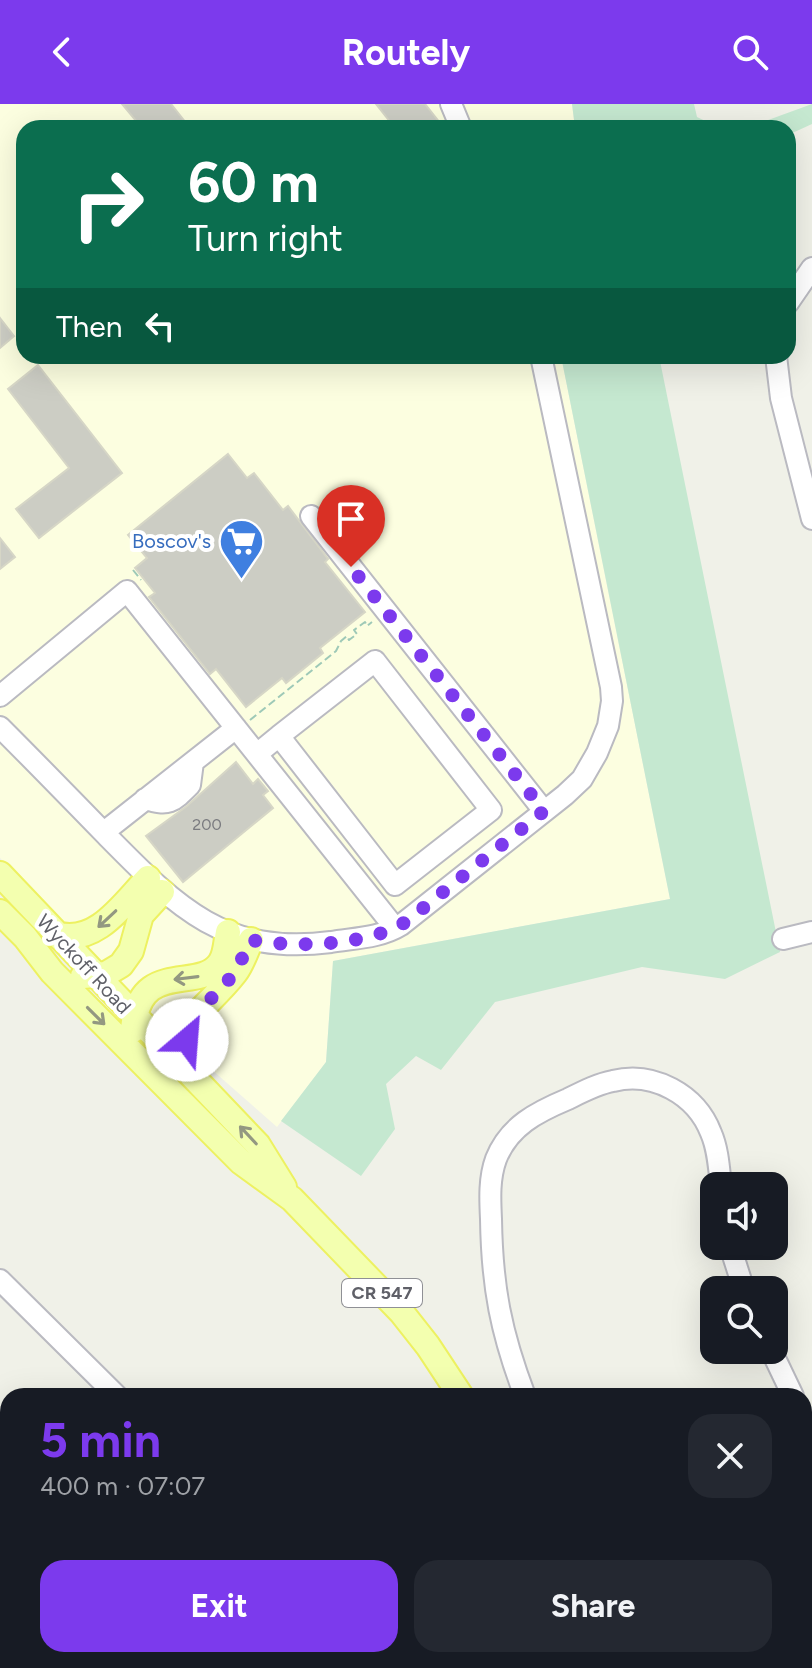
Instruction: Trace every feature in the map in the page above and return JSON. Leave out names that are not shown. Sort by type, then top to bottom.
[{"type":"main road","name":"Wyckoff Road","points":[[0,874],[258,1145],[292,1199]]},
{"type":"main road","points":[[56,934],[71,937],[89,934],[155,885]]},
{"type":"main road","points":[[25,937],[69,971],[95,976],[112,971],[127,958],[155,885]]},
{"type":"main road","name":"Wyckoff Road","points":[[0,912],[25,937],[52,972],[241,1162],[292,1199],[402,1313],[456,1388]]},
{"type":"main road","points":[[137,1057],[135,1018],[142,1001],[156,986],[170,980],[198,977],[218,966],[240,936]]},
{"type":"main road","points":[[197,1081],[187,1048],[188,1026],[235,973],[240,936]]},
{"type":"street","points":[[796,291],[812,268]]},
{"type":"street","points":[[0,727],[155,885],[196,916],[240,936],[277,944],[314,944],[374,936],[395,928],[574,787],[587,772],[603,740],[612,701],[611,687],[543,364]]},
{"type":"street","points":[[777,364],[781,398],[812,519]]},
{"type":"street","points":[[311,516],[544,811]]},
{"type":"street","points":[[0,696],[127,591],[243,724],[257,754],[395,928]]},
{"type":"street","points":[[257,754],[279,736],[375,661],[491,810],[395,885],[279,736]]},
{"type":"street","points":[[104,832],[243,724]]},
{"type":"street","points":[[328,842],[348,825]]},
{"type":"street","points":[[783,939],[812,932]]},
{"type":"street","points":[[522,1388],[498,1312],[491,1245],[492,1172],[502,1146],[513,1130],[544,1109],[604,1083],[639,1079],[658,1083],[684,1096],[707,1123],[717,1150],[719,1172]]},
{"type":"street","points":[[0,1280],[109,1388]]},
{"type":"street","points":[[778,1364],[789,1388]]},
{"type":"path","points":[[243,724],[309,674],[336,651],[347,636],[349,640],[357,634],[354,630],[376,619]]},
{"type":"path","points":[[304,668],[309,674]]},
{"type":"shaded area","points":[[0,104],[572,104],[574,120],[16,120],[16,364],[563,364],[670,899],[333,961],[326,1062],[277,1127],[128,996],[0,858]]},
{"type":"shaded area","points":[[572,104],[694,104],[697,117],[703,120],[574,120]]},
{"type":"shaded area","points":[[812,104],[812,124],[796,131],[796,120],[768,120]]},
{"type":"shaded area","points":[[563,364],[661,364],[780,952],[725,979],[642,967],[495,1002],[441,1070],[416,1056],[386,1084],[395,1129],[361,1176],[281,1121],[326,1062],[333,961],[670,899]]},
{"type":"building","points":[[122,104],[171,104],[184,120],[135,120]]},
{"type":"building","points":[[376,104],[425,104],[438,120],[389,120]]},
{"type":"building","points":[[0,318],[14,336],[0,348]]},
{"type":"building","points":[[38,365],[122,473],[39,538],[16,509],[69,468],[8,389]]},
{"type":"building","name":"Boscov's","points":[[228,454],[247,478],[254,473],[283,510],[288,506],[328,559],[325,562],[365,612],[320,648],[323,653],[286,683],[282,678],[246,707],[216,669],[210,674],[149,597],[155,593],[135,568],[147,558],[128,535]]},
{"type":"building","points":[[0,538],[15,557],[0,569]]},
{"type":"building","points":[[236,762],[253,784],[258,779],[268,791],[263,795],[273,808],[183,882],[146,836],[187,806]]},
{"type":"place","name":"Boscov's","points":[[242,580]]},
{"type":"route","points":[[187,1040],[191,1020],[235,973],[251,940],[300,945],[387,932],[407,921],[544,811],[351,567]]}]
